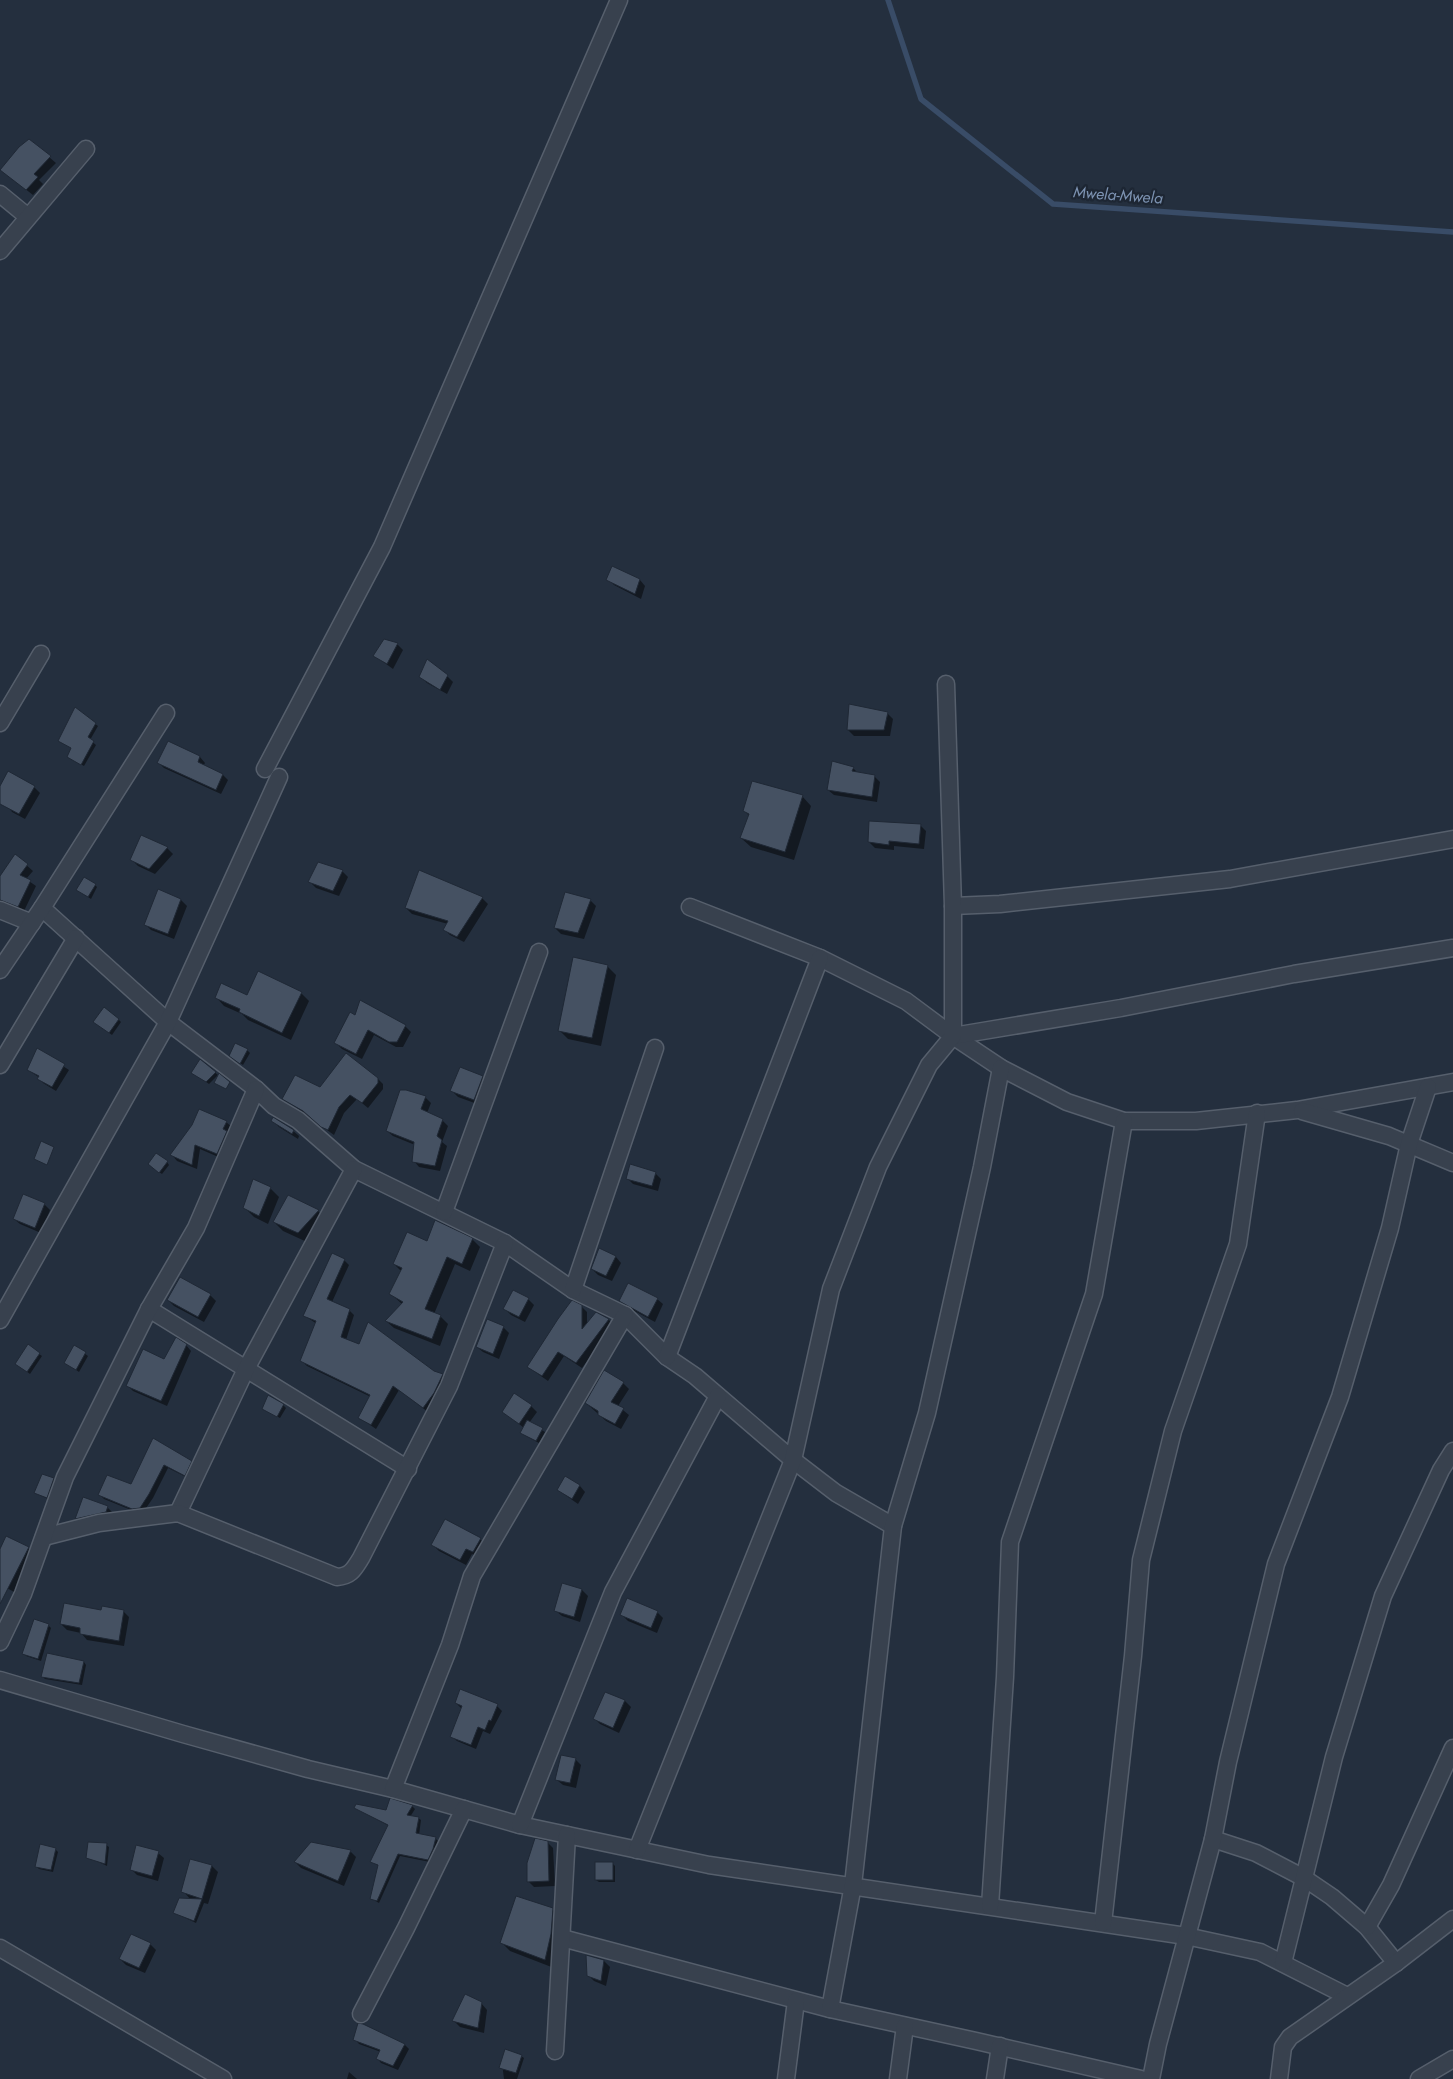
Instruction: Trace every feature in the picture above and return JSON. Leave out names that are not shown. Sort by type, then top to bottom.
[{"type":"street","points":[[0,1320],[168,1022],[272,773],[382,547],[619,0]]},
{"type":"street","points":[[0,251],[86,149]]},
{"type":"street","points":[[0,194],[28,217]]},
{"type":"street","points":[[0,723],[41,654]]},
{"type":"street","points":[[637,1850],[793,1460],[831,1289],[878,1167],[929,1065],[953,1036],[953,906],[946,684]]},
{"type":"street","points":[[0,970],[42,908],[166,712]]},
{"type":"street","points":[[953,906],[1000,904],[1220,880],[1453,839]]},
{"type":"street","points":[[690,907],[820,958],[906,1001],[953,1036],[1001,1068],[1066,1102],[1124,1121],[1196,1121],[1297,1110],[1453,1082]]},
{"type":"street","points":[[42,908],[168,1022],[256,1088],[274,1106],[298,1120],[354,1169],[505,1243],[573,1290],[625,1315],[667,1357],[718,1396],[793,1460],[836,1493],[893,1526]]},
{"type":"street","points":[[0,910],[32,923]]},
{"type":"street","points":[[0,1064],[76,938]]},
{"type":"street","points":[[953,1036],[1121,1008],[1294,974],[1453,948]]},
{"type":"street","points":[[444,1212],[539,952]]},
{"type":"street","points":[[667,1357],[820,958]]},
{"type":"street","points":[[573,1290],[655,1048]]},
{"type":"street","points":[[830,2009],[853,1886],[893,1526],[927,1413],[982,1167],[1001,1068]]},
{"type":"street","points":[[1151,2079],[1158,2044],[1213,1839],[1228,1762],[1276,1564],[1340,1397],[1390,1228],[1409,1144],[1428,1087]]},
{"type":"street","points":[[0,1642],[23,1594],[65,1476],[149,1309],[196,1228],[256,1088]]},
{"type":"street","points":[[1297,1110],[1389,1136],[1453,1163]]},
{"type":"street","points":[[1103,1923],[1132,1666],[1141,1560],[1173,1431],[1238,1244],[1257,1113]]},
{"type":"street","points":[[990,1906],[1010,1542],[1094,1294],[1124,1121]]},
{"type":"street","points":[[178,1513],[246,1369],[354,1169]]},
{"type":"street","points":[[44,1537],[99,1523],[178,1513],[337,1577],[347,1576],[354,1570],[408,1469],[449,1386],[505,1243]]},
{"type":"street","points":[[149,1309],[408,1469]]},
{"type":"street","points":[[393,1789],[450,1645],[472,1576],[625,1315]]},
{"type":"street","points":[[520,1825],[613,1592],[718,1396]]},
{"type":"street","points":[[1283,1963],[1334,1757],[1383,1596],[1441,1470],[1453,1451]]},
{"type":"street","points":[[0,1680],[289,1764],[393,1789],[520,1825],[709,1864],[1186,1936],[1260,1952],[1347,1996]]},
{"type":"street","points":[[1367,1927],[1391,1885],[1453,1748]]},
{"type":"street","points":[[361,2014],[406,1928],[464,1809]]},
{"type":"street","points":[[555,2051],[567,1835]]},
{"type":"street","points":[[1213,1839],[1256,1853],[1304,1878],[1332,1897],[1367,1927],[1396,1962]]},
{"type":"street","points":[[1279,2079],[1283,2047],[1290,2037],[1453,1919]]},
{"type":"street","points":[[562,1938],[830,2009],[1141,2079]]},
{"type":"street","points":[[0,1948],[224,2079]]},
{"type":"street","points":[[786,2079],[796,2000]]},
{"type":"street","points":[[898,2079],[905,2026]]},
{"type":"street","points":[[995,2079],[1000,2046]]},
{"type":"street","points":[[1419,2079],[1453,2059]]},
{"type":"building","points":[[29,139],[51,156],[34,174],[38,177],[26,190],[0,170],[19,147]]},
{"type":"building","points":[[612,566],[640,579],[635,594],[606,580]]},
{"type":"building","points":[[384,639],[398,643],[387,664],[373,656]]},
{"type":"building","points":[[427,659],[448,675],[440,690],[419,677]]},
{"type":"building","points":[[849,704],[888,712],[884,730],[847,730]]},
{"type":"building","points":[[75,707],[96,723],[88,737],[94,741],[81,765],[67,757],[71,748],[58,741]]},
{"type":"building","points":[[168,741],[200,756],[198,762],[223,774],[216,790],[157,763]]},
{"type":"building","points":[[832,761],[854,767],[852,771],[875,775],[872,797],[827,790]]},
{"type":"building","points":[[8,771],[35,786],[19,814],[0,804],[0,786]]},
{"type":"building","points":[[752,781],[803,795],[785,852],[740,838],[749,814],[743,811]]},
{"type":"building","points":[[869,821],[921,824],[919,844],[889,841],[889,845],[868,842]]},
{"type":"building","points":[[141,835],[168,847],[149,869],[130,860]]},
{"type":"building","points":[[15,854],[28,864],[20,875],[31,880],[18,907],[0,900],[0,876]]},
{"type":"building","points":[[318,862],[343,870],[333,891],[308,882]]},
{"type":"building","points":[[419,870],[483,897],[457,937],[443,930],[448,921],[405,908]]},
{"type":"building","points":[[84,877],[96,884],[88,897],[76,890]]},
{"type":"building","points":[[158,889],[181,899],[168,934],[144,925]]},
{"type":"building","points":[[565,892],[591,899],[578,933],[554,928]]},
{"type":"building","points":[[573,957],[608,965],[592,1038],[558,1031]]},
{"type":"building","points":[[258,971],[302,992],[282,1033],[239,1012],[240,1009],[215,998],[221,983],[247,995]]},
{"type":"building","points":[[360,1000],[406,1025],[397,1042],[389,1042],[368,1030],[356,1054],[334,1043],[350,1012],[355,1015]]},
{"type":"building","points":[[104,1007],[119,1019],[109,1033],[93,1022]]},
{"type":"building","points":[[235,1043],[248,1049],[240,1064],[229,1056]]},
{"type":"building","points":[[37,1048],[65,1064],[52,1087],[37,1079],[39,1076],[27,1070]]},
{"type":"building","points":[[346,1053],[378,1078],[378,1083],[362,1103],[350,1095],[339,1107],[328,1130],[321,1127],[303,1111],[282,1099],[295,1075],[320,1087]]},
{"type":"building","points":[[200,1059],[216,1072],[206,1082],[191,1073]]},
{"type":"building","points":[[460,1067],[483,1076],[474,1100],[450,1091]]},
{"type":"building","points":[[219,1073],[230,1082],[226,1089],[214,1083]]},
{"type":"building","points":[[400,1090],[426,1096],[421,1109],[443,1119],[437,1136],[442,1140],[435,1166],[412,1162],[414,1142],[386,1131]]},
{"type":"building","points":[[199,1109],[227,1121],[223,1129],[227,1131],[217,1154],[195,1145],[192,1165],[170,1155],[192,1125]]},
{"type":"building","points":[[273,1117],[294,1130],[292,1134],[271,1121]]},
{"type":"building","points":[[41,1141],[54,1147],[47,1165],[34,1159]]},
{"type":"building","points":[[156,1153],[168,1161],[159,1173],[148,1164]]},
{"type":"building","points":[[630,1164],[656,1172],[652,1186],[626,1179]]},
{"type":"building","points":[[253,1179],[271,1187],[259,1216],[243,1208]]},
{"type":"building","points":[[23,1194],[45,1203],[35,1228],[13,1219]]},
{"type":"building","points":[[288,1195],[319,1210],[298,1233],[273,1222]]},
{"type":"building","points":[[435,1220],[473,1238],[462,1264],[447,1257],[425,1309],[441,1315],[432,1339],[385,1321],[403,1302],[389,1294],[402,1268],[393,1264],[407,1232],[427,1241]]},
{"type":"building","points":[[599,1248],[616,1256],[606,1276],[591,1269]]},
{"type":"building","points":[[332,1253],[345,1259],[327,1299],[350,1309],[341,1337],[359,1344],[368,1322],[434,1371],[443,1374],[434,1393],[423,1408],[393,1386],[371,1425],[358,1418],[370,1395],[300,1361],[316,1321],[303,1316]]},
{"type":"building","points":[[180,1277],[211,1294],[198,1317],[167,1300]]},
{"type":"building","points":[[628,1283],[658,1298],[648,1317],[619,1301]]},
{"type":"building","points":[[513,1290],[529,1298],[519,1317],[503,1309]]},
{"type":"building","points":[[572,1300],[582,1305],[582,1329],[596,1312],[609,1319],[576,1363],[558,1352],[542,1376],[527,1367]]},
{"type":"building","points":[[487,1319],[504,1326],[493,1354],[476,1347]]},
{"type":"building","points":[[176,1337],[187,1344],[161,1401],[126,1386],[143,1349],[164,1359]]},
{"type":"building","points":[[28,1344],[40,1353],[27,1372],[15,1364]]},
{"type":"building","points":[[74,1345],[86,1352],[76,1370],[64,1363]]},
{"type":"building","points":[[604,1370],[624,1382],[611,1402],[624,1408],[615,1424],[598,1415],[598,1411],[585,1403]]},
{"type":"building","points":[[514,1393],[532,1405],[519,1424],[502,1412]]},
{"type":"building","points":[[268,1395],[284,1404],[277,1417],[262,1409]]},
{"type":"building","points":[[527,1420],[543,1428],[536,1441],[520,1433]]},
{"type":"building","points":[[153,1438],[192,1461],[185,1476],[164,1465],[140,1508],[132,1509],[98,1495],[107,1475],[131,1484]]},
{"type":"building","points":[[42,1474],[54,1478],[47,1498],[34,1493]]},
{"type":"building","points":[[565,1476],[580,1485],[572,1499],[557,1490]]},
{"type":"building","points":[[83,1497],[108,1506],[106,1512],[75,1519]]},
{"type":"building","points":[[445,1519],[481,1538],[473,1552],[466,1549],[460,1560],[431,1545]]},
{"type":"building","points":[[6,1536],[29,1547],[0,1604],[0,1549]]},
{"type":"building","points":[[562,1583],[582,1589],[574,1617],[554,1611]]},
{"type":"building","points":[[627,1598],[658,1611],[651,1628],[620,1615]]},
{"type":"building","points":[[64,1603],[101,1610],[102,1606],[124,1610],[119,1641],[80,1634],[80,1628],[60,1624]]},
{"type":"building","points":[[34,1619],[49,1624],[38,1659],[22,1654]]},
{"type":"building","points":[[47,1653],[84,1661],[79,1683],[41,1677]]},
{"type":"building","points":[[460,1689],[498,1704],[485,1730],[478,1727],[471,1745],[450,1737],[462,1706],[455,1703]]},
{"type":"building","points":[[605,1692],[625,1700],[613,1728],[593,1719]]},
{"type":"building","points":[[561,1755],[576,1758],[570,1783],[555,1780]]},
{"type":"building","points":[[390,1798],[413,1805],[407,1815],[419,1817],[416,1833],[436,1837],[428,1860],[398,1854],[377,1901],[370,1899],[378,1865],[370,1862],[388,1825],[354,1808],[356,1804],[386,1810]]},
{"type":"building","points":[[535,1838],[548,1841],[549,1881],[527,1882],[527,1863]]},
{"type":"building","points":[[88,1842],[107,1843],[105,1864],[86,1858]]},
{"type":"building","points":[[311,1842],[351,1850],[338,1881],[294,1862]]},
{"type":"building","points":[[40,1844],[56,1848],[51,1870],[35,1867]]},
{"type":"building","points":[[136,1845],[159,1851],[152,1876],[130,1870]]},
{"type":"building","points":[[190,1859],[212,1865],[202,1899],[181,1892]]},
{"type":"building","points":[[595,1862],[613,1862],[613,1880],[595,1880]]},
{"type":"building","points":[[516,1896],[553,1908],[551,1934],[545,1960],[500,1943]]},
{"type":"building","points":[[179,1898],[202,1899],[194,1921],[173,1913]]},
{"type":"building","points":[[131,1934],[151,1943],[139,1968],[119,1959]]},
{"type":"building","points":[[586,1955],[604,1960],[601,1981],[587,1976]]},
{"type":"building","points":[[465,1994],[482,2002],[478,2028],[452,2021]]},
{"type":"building","points":[[358,2023],[405,2044],[393,2066],[376,2059],[380,2050],[353,2040]]},
{"type":"building","points":[[505,2049],[522,2055],[516,2073],[499,2068]]},
{"type":"waterway","name":"Mwela-Mwela","points":[[888,0],[921,99],[1053,204],[1453,232]]}]
